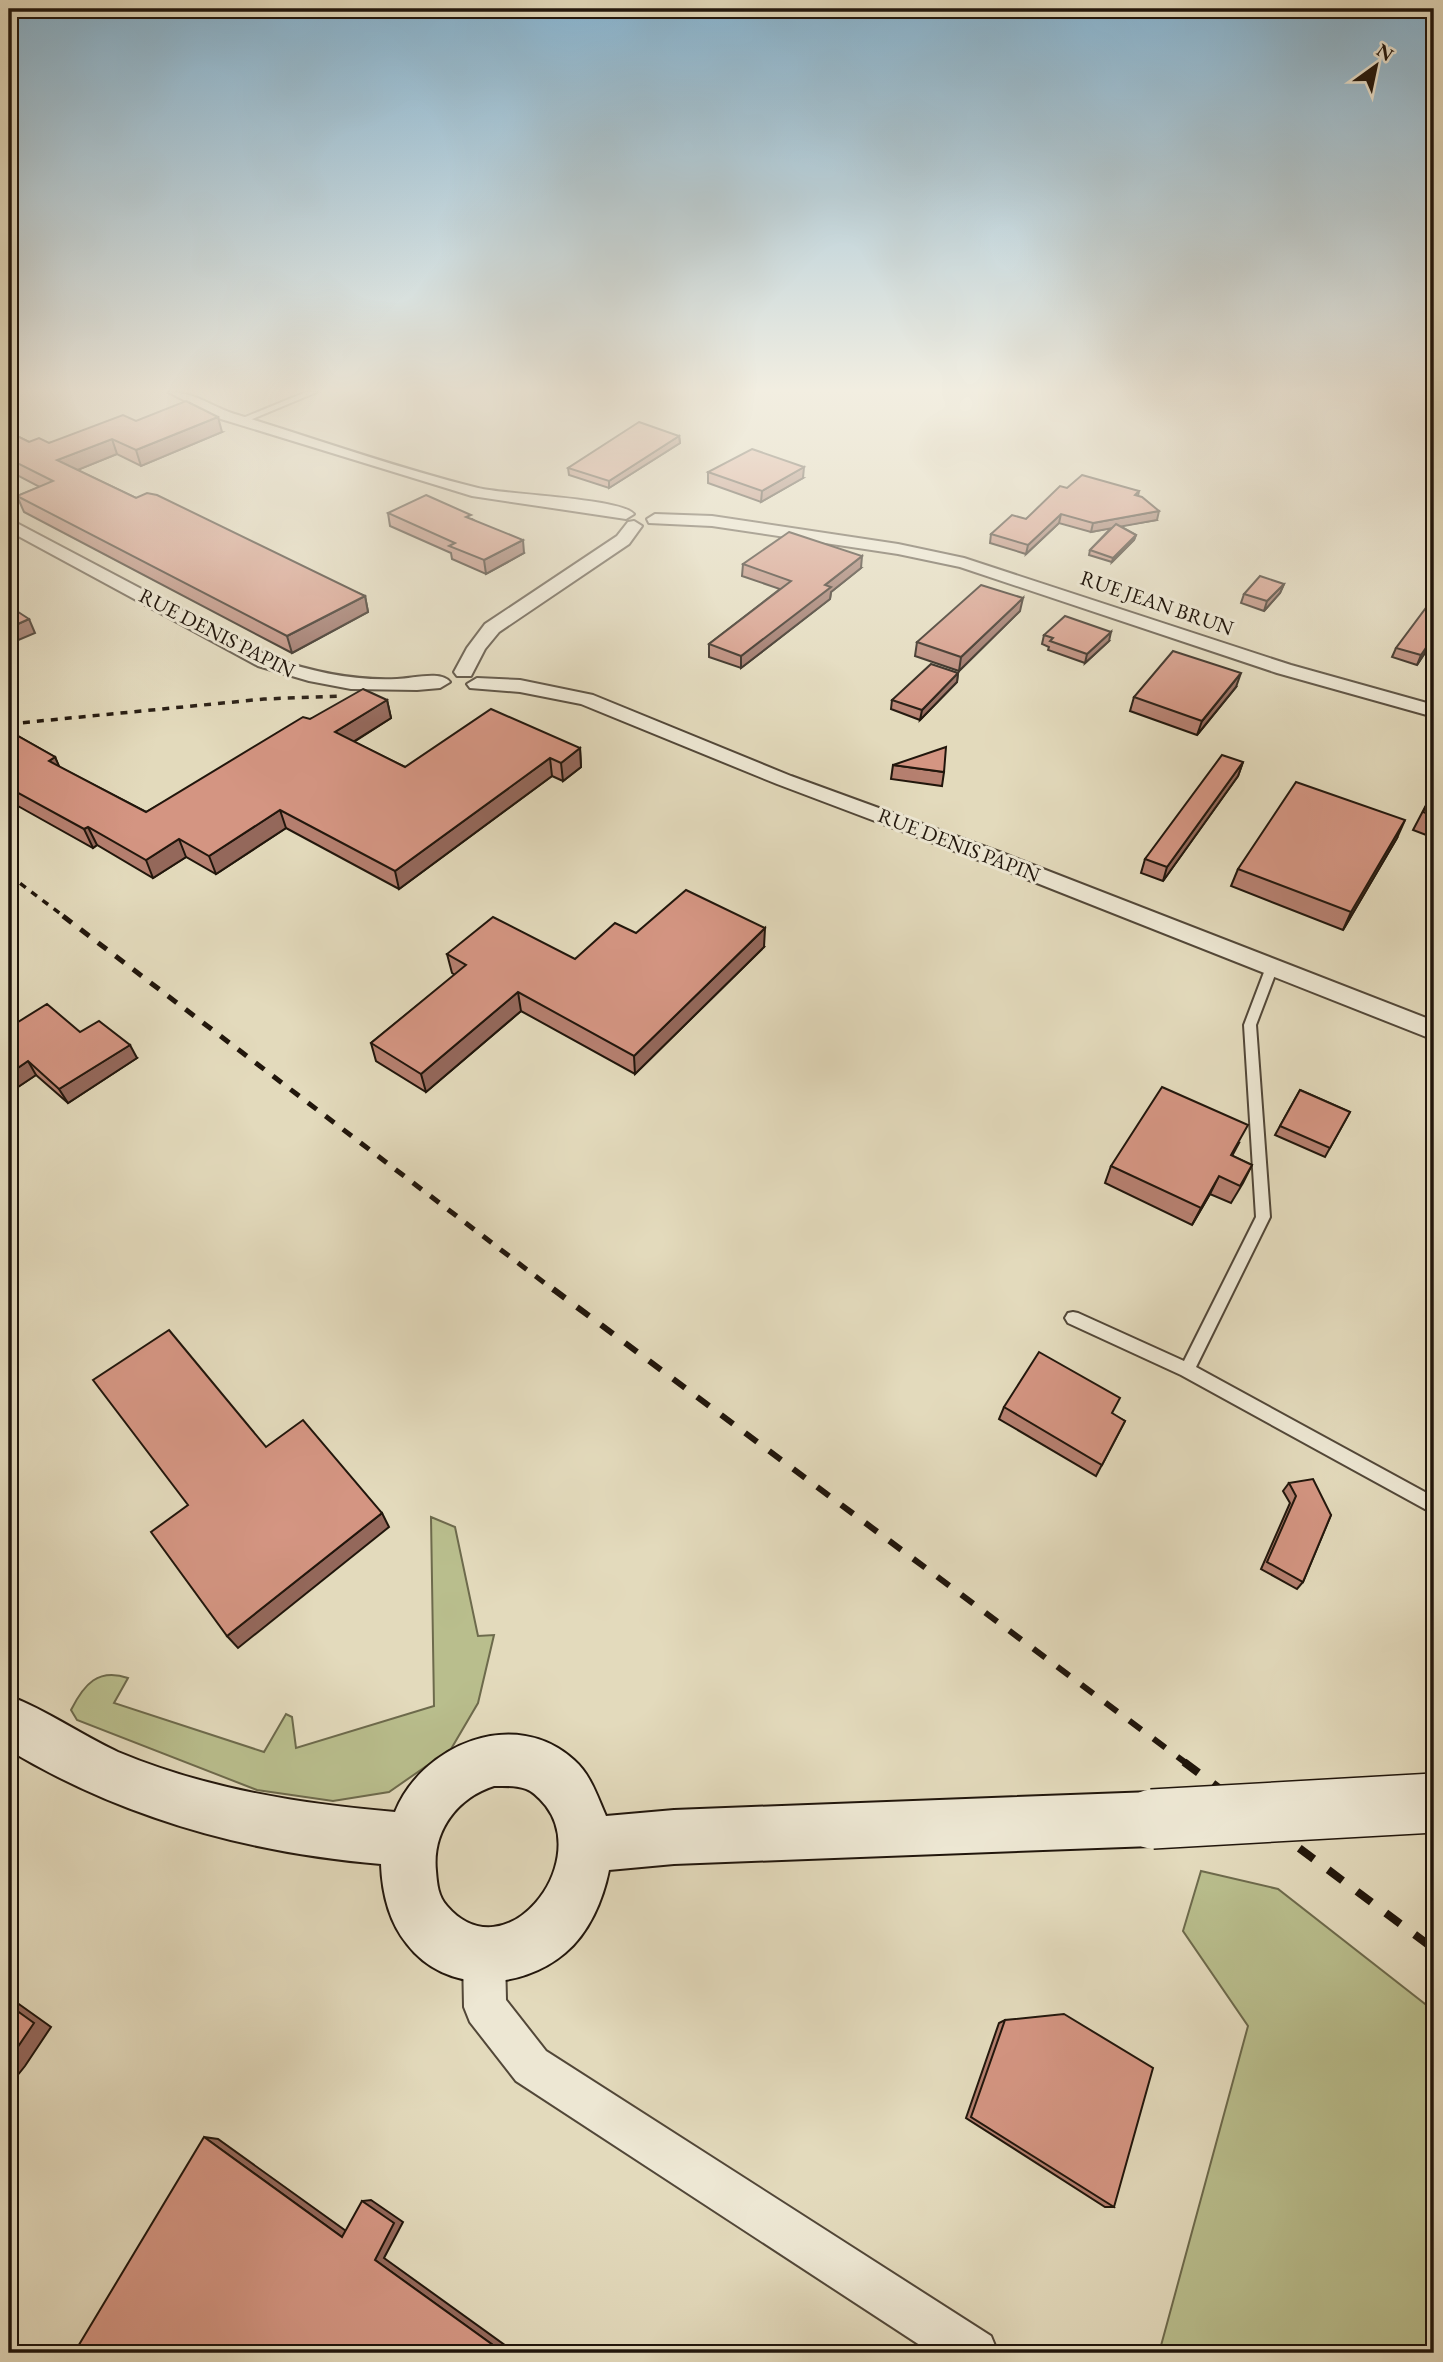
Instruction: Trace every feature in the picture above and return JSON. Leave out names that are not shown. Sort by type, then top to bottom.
[{"type":"main road","points":[[9,1721],[124,1783],[234,1817],[343,1835],[411,1840]]},
{"type":"main road","points":[[494,1760],[522,1761],[547,1770],[567,1789],[581,1815],[586,1845],[581,1878],[567,1909],[545,1935],[515,1951],[484,1956],[455,1949],[430,1931],[414,1905],[407,1873],[411,1840],[423,1811],[442,1786],[467,1768],[494,1760]]},
{"type":"main road","points":[[586,1845],[674,1837],[1152,1819],[1434,1803]]},
{"type":"street","points":[[459,685],[476,648],[492,628],[623,540],[630,520],[581,506],[551,502]]},
{"type":"street","name":"RUE JEAN BRUN","points":[[630,520],[650,524],[655,519],[712,521],[898,549],[964,563],[1284,669],[1434,711]]},
{"type":"street","name":"RUE DENIS PAPIN","points":[[9,524],[265,662],[304,677],[342,684],[396,687],[520,686],[586,699],[785,780],[994,858],[1434,1031]]},
{"type":"street","points":[[484,1956],[485,2007],[531,2066],[974,2353]]},
{"type":"lane","points":[[1187,1370],[1263,1217],[1250,1025],[1272,967]]},
{"type":"lane","points":[[1073,1318],[1187,1370],[1434,1506]]},
{"type":"green space","points":[[431,1517],[455,1527],[478,1636],[494,1635],[478,1703],[451,1749],[389,1792],[333,1801],[257,1790],[77,1720],[71,1710],[93,1680],[117,1675],[128,1678],[114,1703],[264,1752],[286,1714],[292,1717],[296,1748],[434,1706]]},
{"type":"green space","points":[[1201,1871],[1278,1889],[1434,2011],[1434,2353],[1159,2353],[1248,2026],[1183,1931]]},
{"type":"building","points":[[29,502],[172,502],[365,596],[287,636]]},
{"type":"building","points":[[411,502],[442,502],[471,515],[466,517],[523,540],[484,560],[449,546],[455,543],[388,513]]},
{"type":"building","points":[[1043,502],[1148,502],[1159,511],[1093,523],[1061,514],[1028,545],[991,534],[1012,515],[1026,519]]},
{"type":"building","points":[[1116,524],[1136,535],[1113,558],[1090,550]]},
{"type":"building","points":[[789,532],[862,556],[825,585],[831,587],[741,656],[709,644],[791,581],[743,564]]},
{"type":"building","points":[[1260,576],[1284,584],[1267,601],[1244,594]]},
{"type":"building","points":[[981,585],[1023,598],[961,657],[917,642]]},
{"type":"building","points":[[1434,597],[1434,636],[1421,655],[1396,648]]},
{"type":"building","points":[[9,606],[29,619],[9,628]]},
{"type":"building","points":[[1065,616],[1111,632],[1087,654],[1050,641],[1053,638],[1044,635]]},
{"type":"building","points":[[1173,651],[1241,673],[1202,721],[1134,697]]},
{"type":"building","points":[[931,664],[958,673],[922,710],[892,700]]},
{"type":"building","points":[[363,689],[387,700],[335,732],[405,767],[491,709],[580,748],[561,763],[550,758],[395,871],[280,810],[209,856],[179,839],[146,860],[88,827],[84,829],[9,788],[9,731],[55,757],[49,761],[146,812],[303,717],[310,719]]},
{"type":"building","points":[[946,747],[944,772],[893,765]]},
{"type":"building","points":[[1222,755],[1243,762],[1167,867],[1145,859]]},
{"type":"building","points":[[1296,782],[1405,820],[1351,912],[1238,869]]},
{"type":"building","points":[[1434,790],[1434,816],[1423,812]]},
{"type":"building","points":[[686,890],[765,928],[634,1056],[518,992],[421,1074],[371,1043],[466,965],[447,954],[493,917],[575,959],[615,923],[636,933]]},
{"type":"building","points":[[47,1004],[80,1032],[99,1021],[130,1045],[59,1089],[28,1061],[9,1074],[9,1014],[18,1022]]},
{"type":"building","points":[[1162,1087],[1248,1125],[1231,1155],[1252,1165],[1240,1186],[1219,1176],[1201,1208],[1111,1166]]},
{"type":"building","points":[[1300,1090],[1350,1112],[1330,1148],[1280,1126]]},
{"type":"building","points":[[169,1330],[266,1447],[303,1420],[382,1513],[227,1636],[151,1532],[188,1505],[93,1380]]},
{"type":"building","points":[[1039,1352],[1120,1398],[1112,1413],[1125,1421],[1102,1465],[1004,1407]]},
{"type":"building","points":[[1313,1479],[1331,1515],[1303,1582],[1267,1562],[1296,1496],[1289,1483]]},
{"type":"building","points":[[9,2005],[34,2023],[9,2060]]},
{"type":"building","points":[[1064,2014],[1153,2068],[1114,2207],[971,2117],[1005,2020]]},
{"type":"building","points":[[204,2137],[342,2237],[362,2201],[394,2223],[375,2260],[504,2353],[74,2353]]},
{"type":"railway","points":[[9,724],[264,699],[343,696]]},
{"type":"railway","points":[[9,875],[66,918]]},
{"type":"railway","points":[[63,916],[555,1291]]},
{"type":"railway","points":[[553,1289],[1186,1763]]},
{"type":"railway","points":[[1184,1762],[1434,1949]]}]
